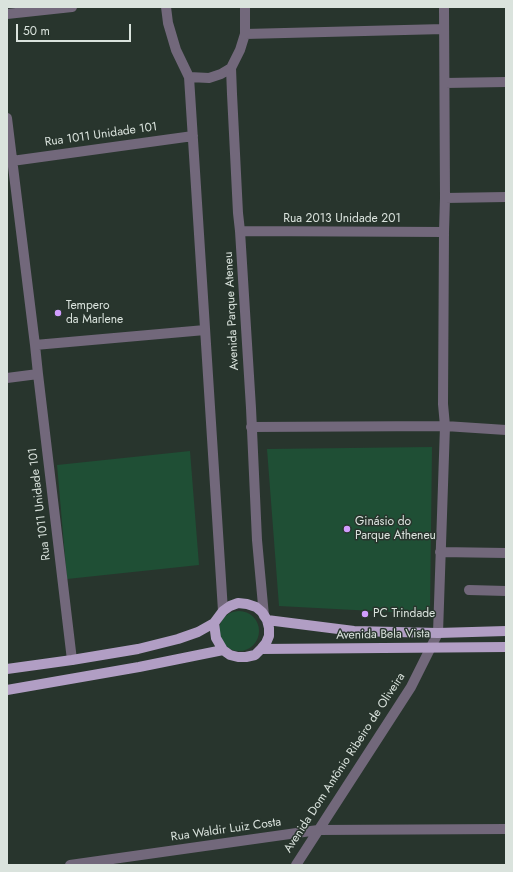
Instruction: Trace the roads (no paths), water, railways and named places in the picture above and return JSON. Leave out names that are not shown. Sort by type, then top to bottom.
[{"type":"main road","points":[[7,669],[138,649],[178,640],[198,632],[214,623],[223,611],[234,605],[247,604],[256,607],[266,618],[269,628],[269,636],[261,650],[254,655],[238,657],[230,655],[223,650],[216,638],[214,623]]},
{"type":"main road","name":"Avenida Bela Vista","points":[[266,618],[354,631],[438,633],[506,631]]},
{"type":"main road","name":"Avenida Bela Vista","points":[[261,650],[506,647]]},
{"type":"main road","points":[[7,690],[223,650]]},
{"type":"street","points":[[7,14],[72,7]]},
{"type":"street","points":[[166,7],[168,23],[176,50],[189,77],[223,611]]},
{"type":"street","name":"Avenida Parque Ateneu","points":[[245,7],[245,34],[240,50],[231,68],[257,540],[266,618]]},
{"type":"street","points":[[438,633],[445,426],[443,404],[445,198],[444,7]]},
{"type":"street","points":[[245,34],[444,30]]},
{"type":"street","points":[[189,77],[210,78],[231,68]]},
{"type":"street","points":[[445,83],[506,82]]},
{"type":"street","name":"Rua 1011 Unidade 101","points":[[7,118],[36,345],[38,374],[72,660]]},
{"type":"street","name":"Rua 1011 Unidade 101","points":[[12,161],[193,136]]},
{"type":"street","points":[[445,198],[506,197]]},
{"type":"street","name":"Rua 2013 Unidade 201","points":[[240,231],[444,232]]},
{"type":"street","points":[[36,345],[205,330]]},
{"type":"street","points":[[7,378],[38,374]]},
{"type":"street","points":[[251,427],[445,426],[506,430]]},
{"type":"street","points":[[440,552],[506,554]]},
{"type":"street","points":[[469,590],[506,591]]},
{"type":"street","name":"Avenida Dom Antônio Ribeiro de Oliveira","points":[[296,865],[411,687],[438,633]]},
{"type":"street","name":"Rua Waldir Luiz Costa","points":[[70,865],[318,830],[506,829]]},
{"type":"place","name":"Tempero da Marlene","points":[[58,313]]},
{"type":"place","name":"Ginásio do Parque Atheneu","points":[[347,529]]},
{"type":"place","name":"PC Trindade","points":[[365,614]]}]
